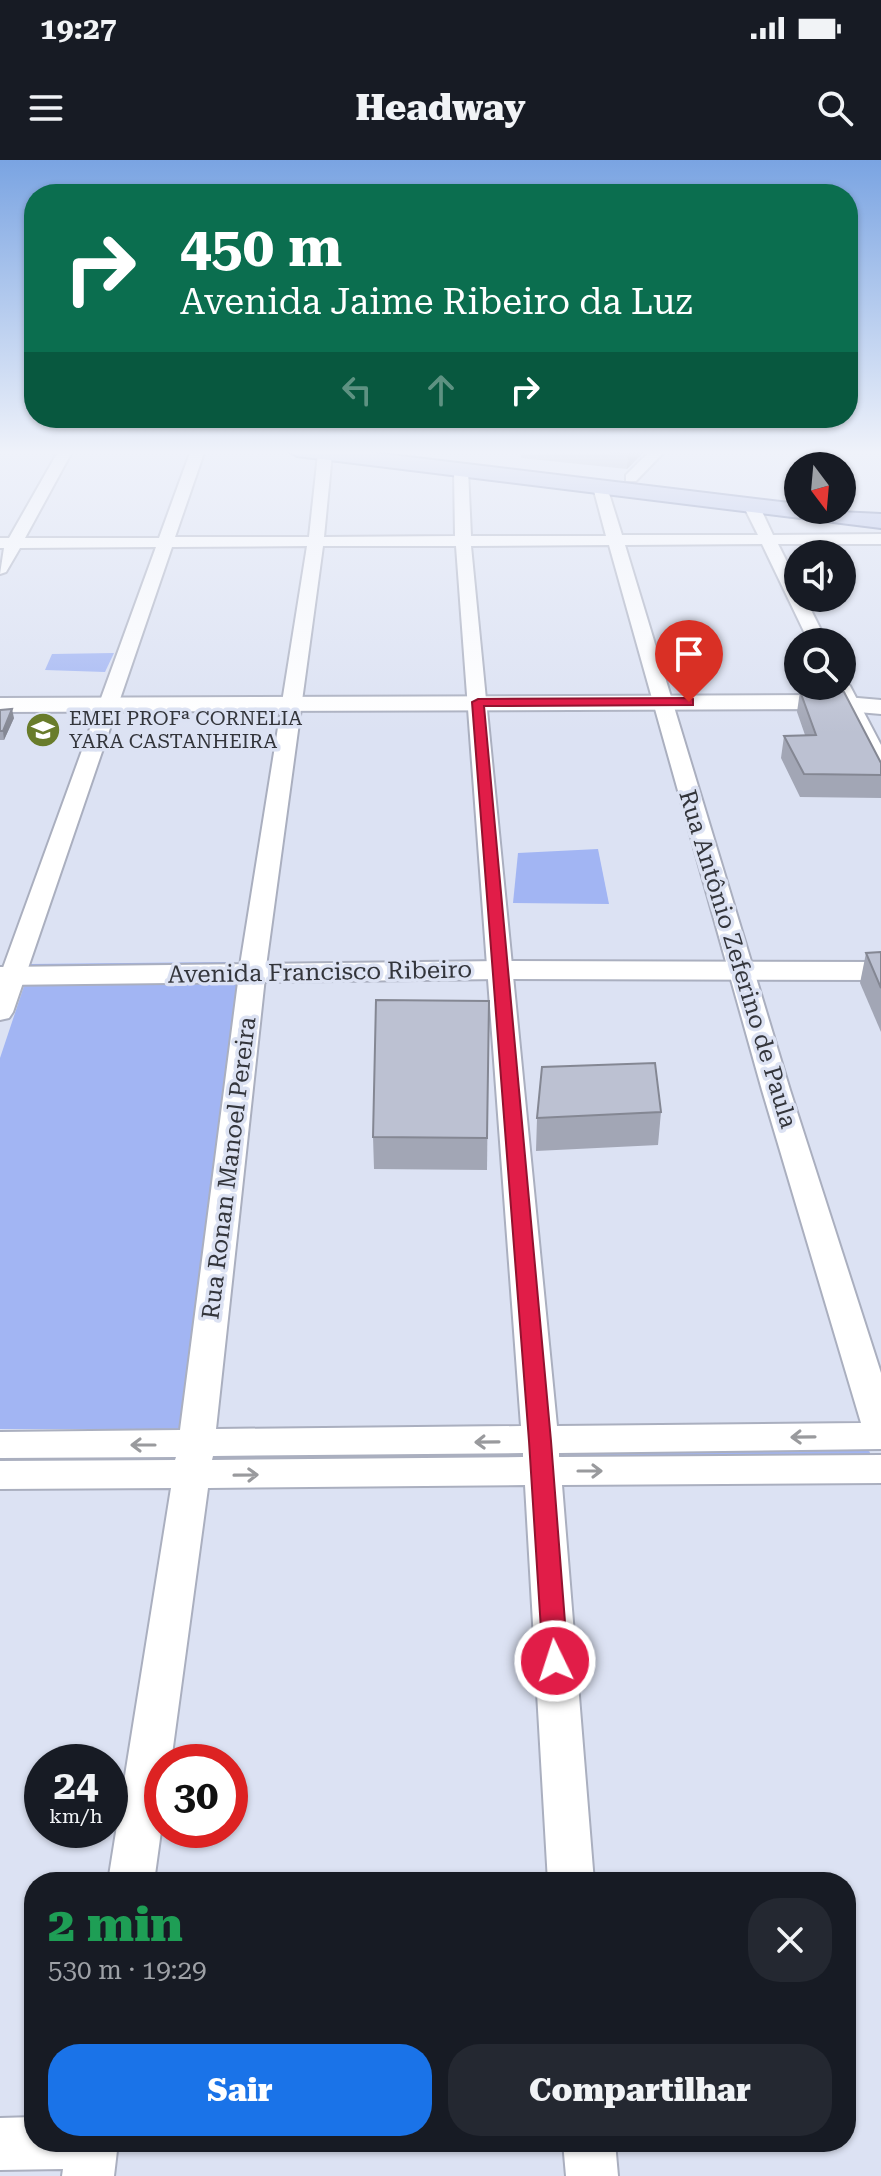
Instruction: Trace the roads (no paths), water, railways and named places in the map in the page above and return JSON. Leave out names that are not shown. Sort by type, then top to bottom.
[{"type":"street","points":[[0,569],[7,544]]},
{"type":"street","points":[[0,1012],[8,967],[164,544]]},
{"type":"street","name":"Rua Ronan Manoel Pereira","points":[[132,1872],[194,1460],[254,965],[316,544]]},
{"type":"street","points":[[463,544],[541,1456],[570,1872]]},
{"type":"street","name":"Rua Antônio Zeferino de Paula","points":[[617,544],[738,964],[881,1429]]},
{"type":"street","points":[[769,544],[811,628]]},
{"type":"street","points":[[856,698],[881,697]]},
{"type":"street","points":[[0,705],[784,699]]},
{"type":"street","points":[[841,700],[881,764]]},
{"type":"street","points":[[849,700],[881,707]]},
{"type":"street","name":"Avenida Francisco Ribeiro","points":[[738,964],[881,956]]},
{"type":"street","name":"Avenida Francisco Ribeiro","points":[[8,967],[738,964],[881,971]]},
{"type":"street","points":[[0,1475],[194,1460],[541,1456],[881,1436]]},
{"type":"street","points":[[0,1445],[194,1460]]},
{"type":"street","points":[[541,1456],[881,1469]]},
{"type":"street","points":[[0,2144],[24,2143]]},
{"type":"street","points":[[88,2176],[91,2152]]},
{"type":"street","points":[[590,2152],[592,2176]]},
{"type":"place","name":"EMEI PROFª CORNELIA YARA CASTANHEIRA","points":[[43,730]]}]
